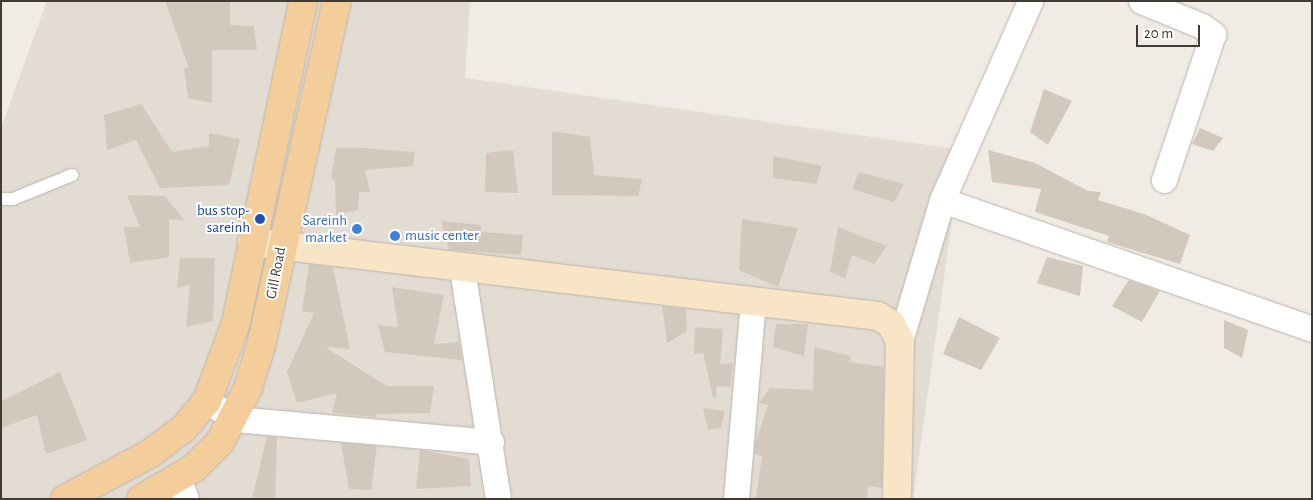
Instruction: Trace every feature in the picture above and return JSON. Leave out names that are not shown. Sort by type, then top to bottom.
[{"type":"main road","points":[[65,499],[151,453],[184,428],[207,401],[236,323],[302,1]]},
{"type":"main road","name":"Gill Road","points":[[141,499],[182,489],[220,442],[235,419],[262,346],[281,248],[338,1]]},
{"type":"street","points":[[897,499],[900,341],[942,200],[1030,1]]},
{"type":"street","points":[[1141,1],[1202,26],[1213,34],[1164,180]]},
{"type":"street","points":[[942,200],[1312,329]]},
{"type":"street","points":[[252,242],[281,248],[878,316],[891,324],[900,341]]},
{"type":"street","points":[[462,269],[491,442],[498,499]]},
{"type":"street","points":[[736,499],[753,301]]},
{"type":"street","points":[[207,401],[235,419],[491,442]]},
{"type":"lane","points":[[1,199],[13,199],[72,175]]},
{"type":"shaded area","points":[[47,1],[470,1],[465,78],[962,150],[913,499],[1,499],[1,128]]},
{"type":"building","points":[[165,1],[230,1],[230,25],[254,26],[257,50],[212,50],[212,103],[188,98],[184,68],[189,68]]},
{"type":"building","points":[[1044,89],[1072,101],[1048,145],[1030,132]]},
{"type":"building","points":[[141,104],[172,152],[209,146],[209,133],[240,139],[229,185],[160,188],[136,140],[107,150],[104,115]]},
{"type":"building","points":[[1200,128],[1223,138],[1213,151],[1192,144]]},
{"type":"building","points":[[552,131],[590,137],[594,175],[642,179],[638,196],[552,195]]},
{"type":"building","points":[[336,148],[415,152],[413,166],[365,170],[370,192],[359,192],[358,210],[336,215],[335,180],[331,179]]},
{"type":"building","points":[[513,150],[518,193],[485,192],[486,153]]},
{"type":"building","points":[[988,150],[1035,163],[1088,191],[1101,192],[1098,200],[1144,214],[1190,235],[1180,264],[1107,242],[1109,236],[1035,212],[1041,189],[992,182]]},
{"type":"building","points":[[773,156],[822,166],[816,184],[773,178]]},
{"type":"building","points":[[859,172],[904,184],[894,202],[852,189]]},
{"type":"building","points":[[127,195],[165,196],[185,221],[169,219],[169,257],[130,263],[124,227],[140,227]]},
{"type":"building","points":[[742,219],[798,228],[778,287],[739,270]]},
{"type":"building","points":[[441,221],[481,225],[481,232],[523,235],[521,255],[449,250]]},
{"type":"building","points":[[838,227],[887,246],[874,264],[852,255],[845,278],[830,272]]},
{"type":"building","points":[[1047,257],[1083,266],[1080,296],[1037,283]]},
{"type":"building","points":[[180,258],[215,258],[213,321],[186,327],[190,285],[177,288]]},
{"type":"building","points":[[309,264],[333,267],[350,349],[325,347],[387,386],[434,386],[430,413],[376,414],[376,417],[332,413],[337,393],[297,403],[287,372],[314,313],[302,311]]},
{"type":"building","points":[[1129,280],[1160,291],[1142,322],[1112,306]]},
{"type":"building","points":[[392,287],[444,295],[434,344],[459,342],[462,360],[385,352],[378,325],[398,327]]},
{"type":"building","points":[[662,306],[686,309],[687,331],[667,343]]},
{"type":"building","points":[[959,317],[1000,338],[981,370],[943,354]]},
{"type":"building","points":[[1224,320],[1248,330],[1242,358],[1224,348]]},
{"type":"building","points":[[776,324],[808,324],[804,356],[773,347]]},
{"type":"building","points":[[695,327],[723,329],[720,364],[733,363],[730,387],[717,386],[716,398],[713,398],[703,353],[694,354]]},
{"type":"building","points":[[814,347],[851,356],[849,362],[884,367],[882,488],[868,486],[867,499],[756,499],[762,456],[754,454],[755,444],[768,405],[759,403],[770,388],[813,390]]},
{"type":"building","points":[[60,372],[87,440],[46,454],[37,415],[1,428],[1,401]]},
{"type":"building","points":[[703,408],[725,411],[721,428],[708,430]]},
{"type":"building","points":[[267,436],[277,437],[275,499],[252,499]]},
{"type":"building","points":[[341,443],[377,446],[371,490],[349,489]]},
{"type":"building","points":[[420,450],[469,459],[471,486],[416,489]]},
{"type":"place","name":"bus stop- sareinh","points":[[260,219]]},
{"type":"place","name":"Sareinh market","points":[[357,229]]},
{"type":"place","name":"music center","points":[[395,236]]}]
